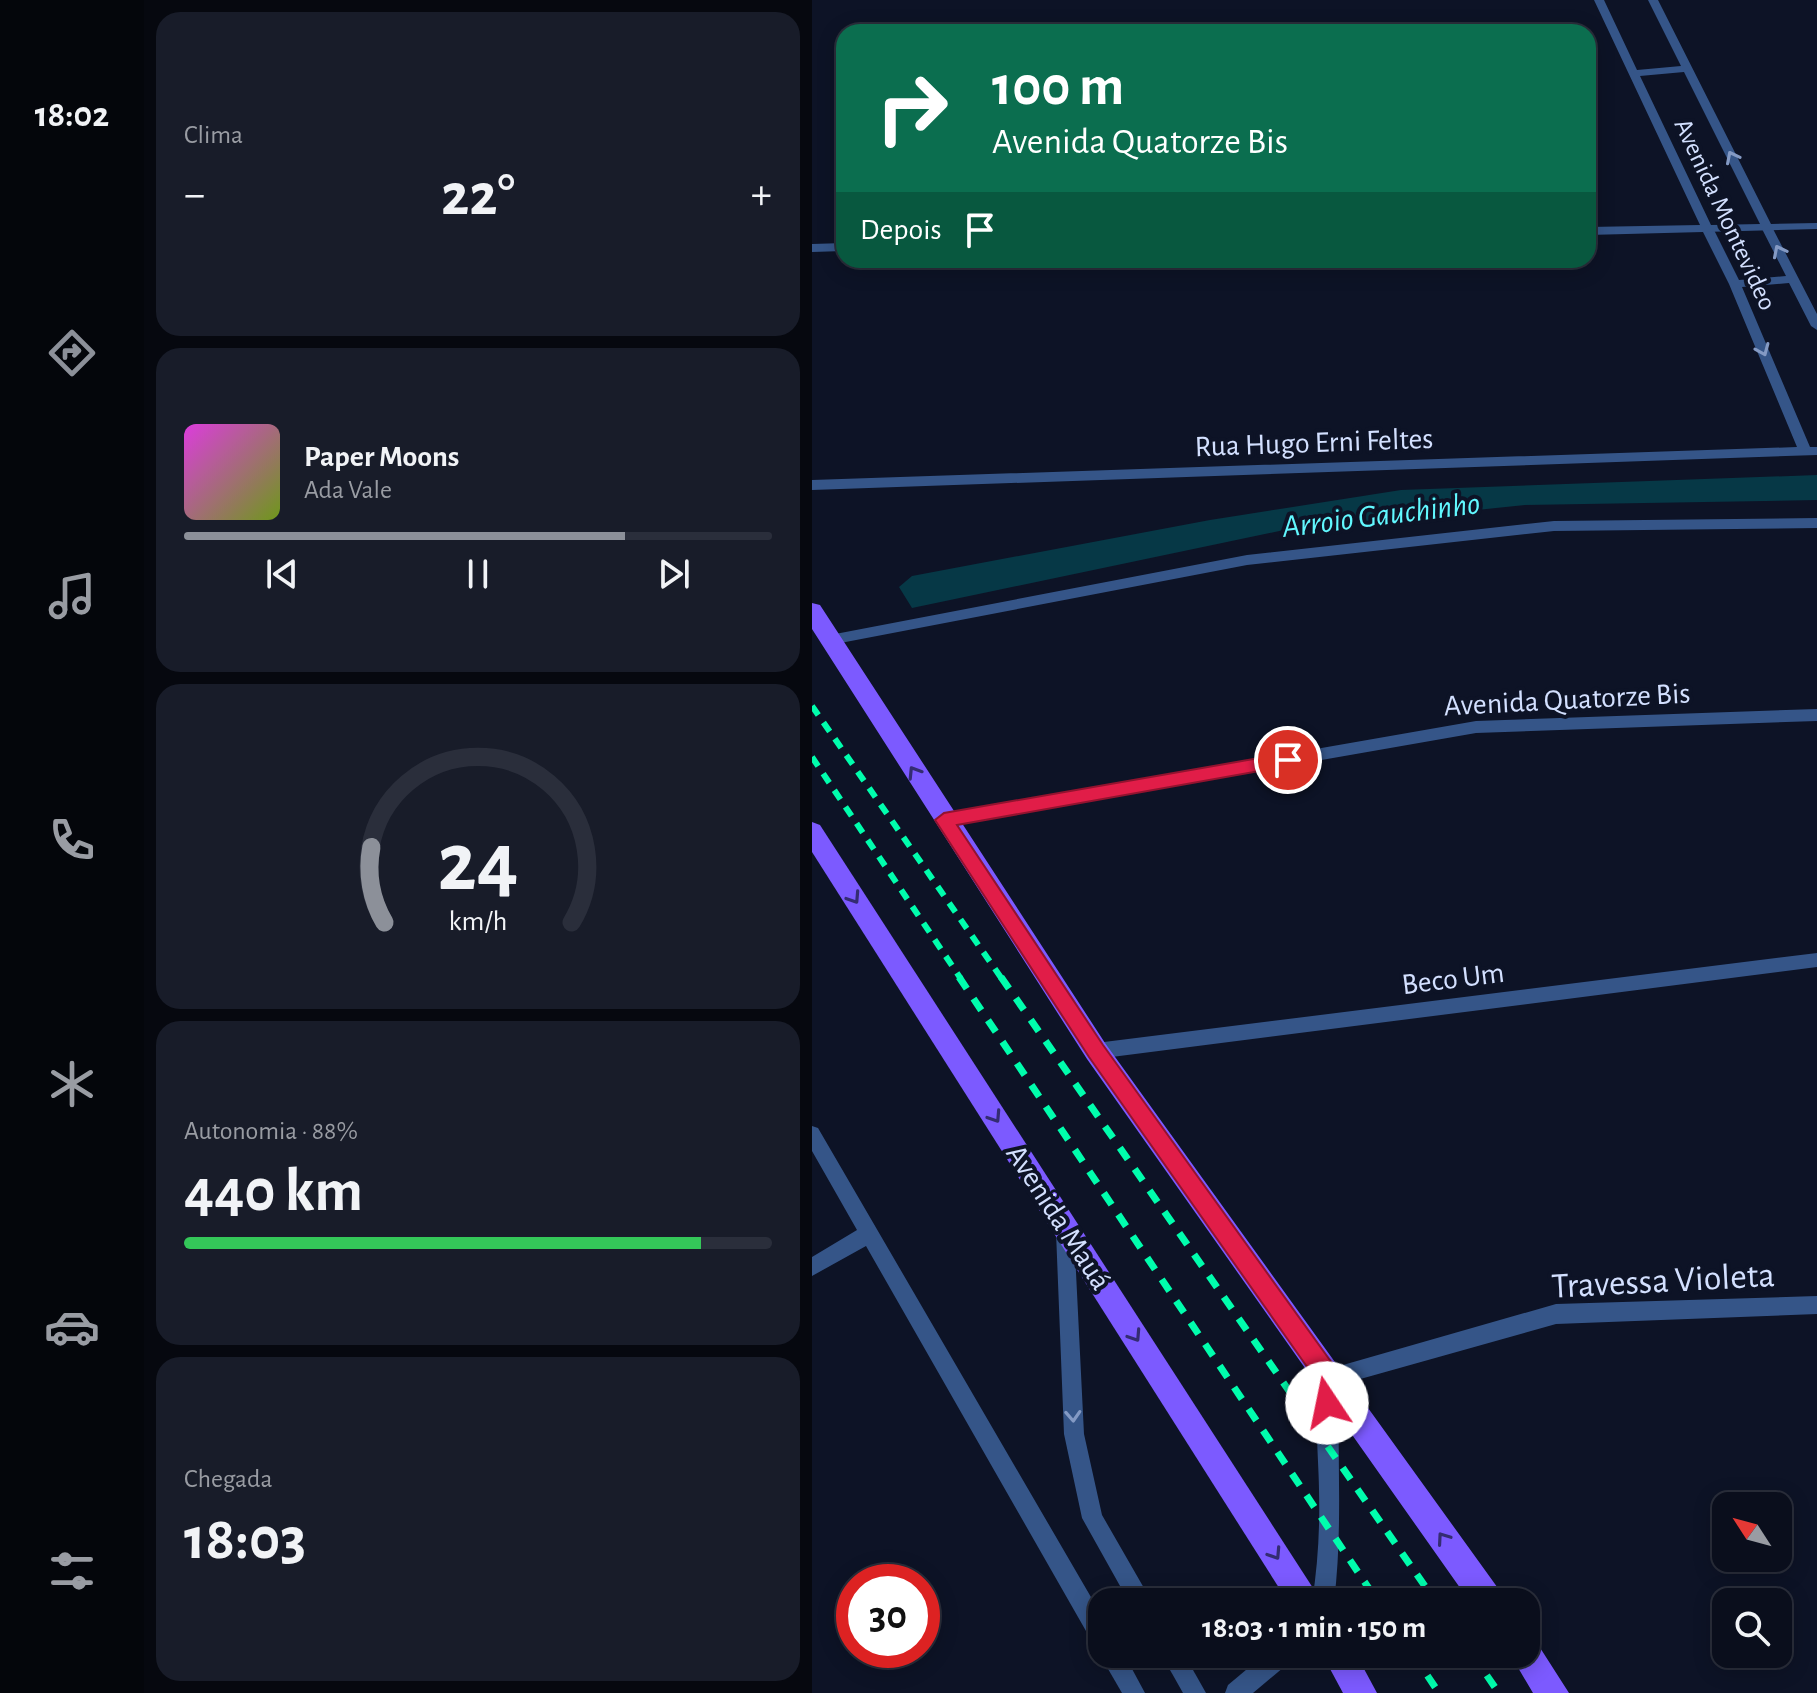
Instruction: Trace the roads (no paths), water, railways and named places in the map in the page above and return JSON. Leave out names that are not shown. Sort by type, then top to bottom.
[{"type":"main road","points":[[812,611],[944,820],[1096,1051],[1479,1588]]},
{"type":"main road","name":"Avenida Mauá","points":[[812,832],[1297,1588]]},
{"type":"main road","points":[[1346,1668],[1361,1693]]},
{"type":"main road","points":[[1536,1668],[1553,1693]]},
{"type":"street","name":"Avenida Montevideo","points":[[1599,0],[1811,451]]},
{"type":"street","name":"Avenida Montevideo","points":[[1653,0],[1817,326]]},
{"type":"street","points":[[1633,73],[1688,69]]},
{"type":"street","points":[[1596,231],[1817,226]]},
{"type":"street","points":[[812,248],[836,247]]},
{"type":"street","points":[[1735,284],[1793,279]]},
{"type":"street","name":"Rua Hugo Erni Feltes","points":[[812,485],[1811,451]]},
{"type":"street","points":[[830,640],[1247,560],[1554,526],[1817,523]]},
{"type":"street","name":"Avenida Quatorze Bis","points":[[944,820],[1476,727],[1817,715]]},
{"type":"street","name":"Beco Um","points":[[1096,1051],[1817,960]]},
{"type":"street","points":[[812,1134],[1088,1613]]},
{"type":"street","points":[[1065,1226],[1074,1434],[1092,1518],[1133,1588]]},
{"type":"street","points":[[812,1267],[870,1233]]},
{"type":"street","name":"Travessa Violeta","points":[[1329,1378],[1556,1314],[1817,1305]]},
{"type":"street","points":[[1324,1588],[1330,1525],[1326,1429],[1329,1378]]},
{"type":"street","points":[[1120,1668],[1134,1693]]},
{"type":"street","points":[[1180,1668],[1195,1693]]},
{"type":"street","points":[[1236,1693],[1265,1668]]},
{"type":"water","name":"Arroio Gauchinho","points":[[1817,475],[1817,500],[1525,505],[1284,530],[912,608],[899,587],[912,576],[1210,520],[1401,490]]},
{"type":"railway","points":[[812,706],[1002,979]]},
{"type":"railway","points":[[812,757],[961,979]]},
{"type":"railway","points":[[959,977],[1369,1588]]},
{"type":"railway","points":[[1001,977],[1426,1588]]},
{"type":"railway","points":[[1422,1668],[1439,1693]]},
{"type":"railway","points":[[1482,1668],[1499,1693]]}]
